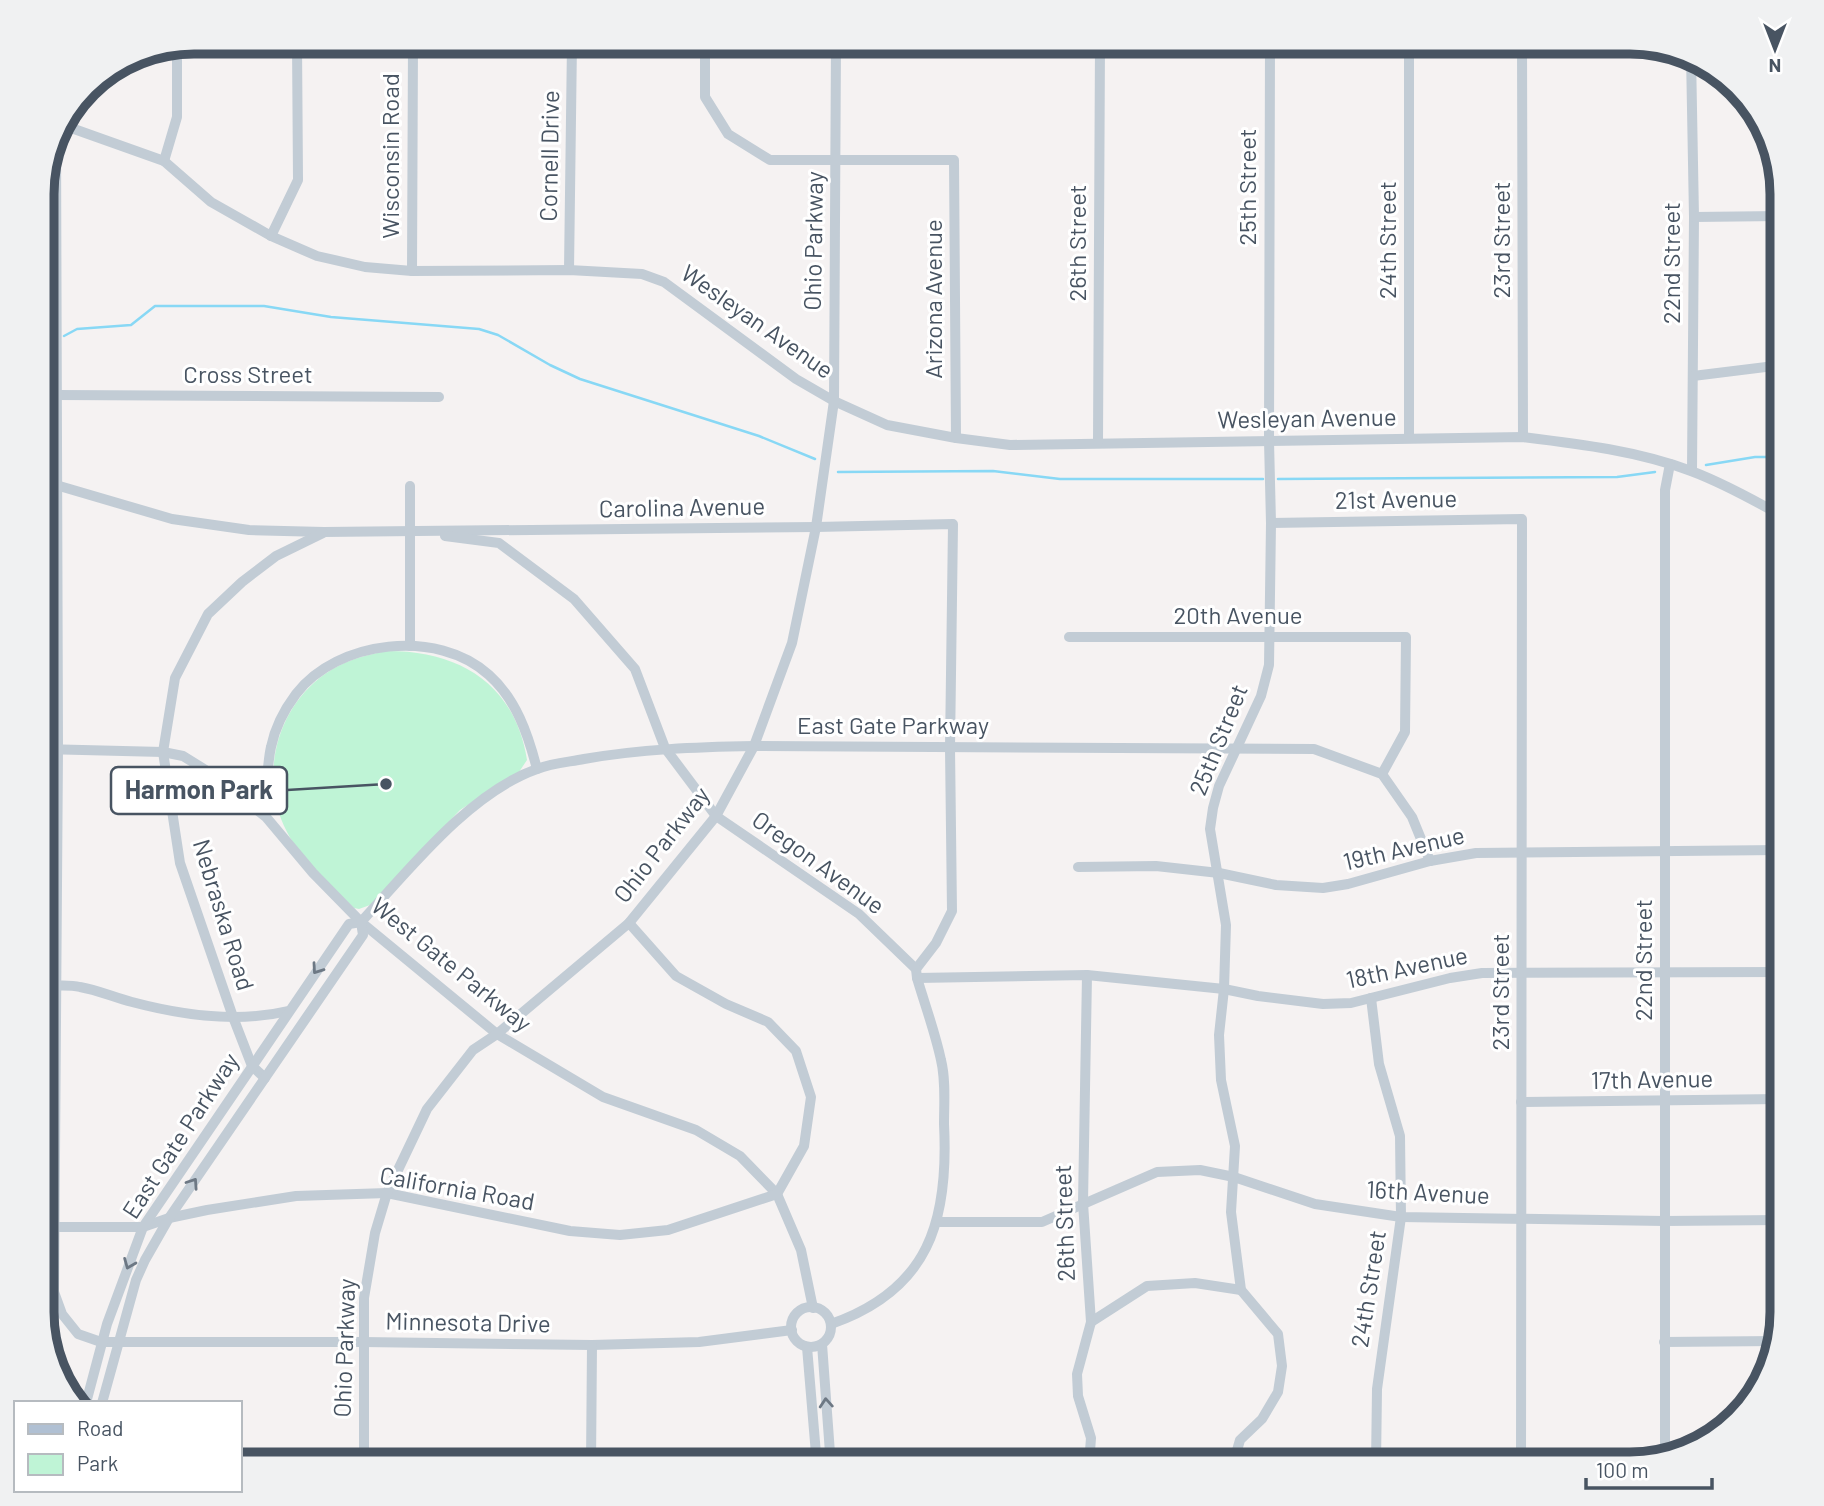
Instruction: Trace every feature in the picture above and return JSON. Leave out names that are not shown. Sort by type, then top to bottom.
[{"type":"street","name":"26th Street","points":[[1098,443],[1100,54]]},
{"type":"street","name":"25th Street","points":[[1241,1290],[1231,1212],[1235,1146],[1221,1080],[1219,1035],[1226,925],[1211,837],[1213,808],[1219,786],[1261,696],[1269,665],[1270,54]]},
{"type":"street","name":"24th Street","points":[[1409,54],[1409,438]]},
{"type":"street","name":"23rd Street","points":[[1522,54],[1524,437]]},
{"type":"street","points":[[271,236],[298,180],[298,55]]},
{"type":"street","name":"Wisconsin Road","points":[[412,271],[413,55]]},
{"type":"street","name":"Cornell Drive","points":[[569,270],[572,55]]},
{"type":"street","points":[[705,55],[705,97],[728,134],[770,160],[836,161]]},
{"type":"street","name":"Ohio Parkway","points":[[364,1452],[364,1298],[375,1233],[387,1193],[427,1109],[473,1050],[497,1034],[629,923],[716,816],[754,746],[792,643],[816,527],[834,401],[836,55]]},
{"type":"street","points":[[164,161],[177,117],[177,56]]},
{"type":"street","name":"22nd Street","points":[[1691,69],[1694,217],[1692,471]]},
{"type":"street","name":"Wesleyan Avenue","points":[[71,128],[164,161],[211,202],[271,236],[317,256],[365,267],[412,271],[569,270],[642,274],[664,282],[796,379],[834,401],[887,425],[1010,445],[1524,437],[1590,445],[1670,464],[1737,490],[1770,509]]},
{"type":"street","name":"Arizona Avenue","points":[[836,161],[954,160],[956,438]]},
{"type":"street","points":[[55,1260],[58,749],[56,171]]},
{"type":"street","points":[[1694,217],[1770,216]]},
{"type":"street","points":[[1693,376],[1770,367]]},
{"type":"street","name":"Cross Street","points":[[57,395],[439,397]]},
{"type":"street","name":"22nd Street","points":[[1665,1447],[1665,489],[1670,464]]},
{"type":"street","name":"Carolina Avenue","points":[[56,485],[172,519],[249,530],[324,533],[953,523],[950,748]]},
{"type":"street","points":[[410,486],[410,646]]},
{"type":"street","name":"23rd Street","points":[[1521,1452],[1522,519]]},
{"type":"street","name":"21st Avenue","points":[[1271,523],[1522,519]]},
{"type":"street","name":"Oregon Avenue","points":[[411,531],[499,543],[574,599],[635,670],[665,748],[716,816],[859,914],[917,973],[942,1063],[946,1153],[937,1222],[926,1251],[896,1289],[856,1315],[831,1324]]},
{"type":"street","name":"Nebraska Road","points":[[265,1078],[252,1066],[180,863],[163,752],[175,678],[208,614],[242,582],[276,556],[324,533]]},
{"type":"street","name":"20th Avenue","points":[[1069,637],[1406,636],[1405,732],[1382,774]]},
{"type":"street","points":[[256,808],[265,791],[274,733],[285,710],[301,688],[319,671],[354,653],[375,648],[410,646],[454,655],[488,673],[519,714],[537,769]]},
{"type":"street","name":"East Gate Parkway","points":[[86,1401],[101,1342],[143,1227],[349,924],[361,922],[466,812],[494,792],[537,769],[600,756],[665,748],[1236,748],[1314,749],[1382,774]]},
{"type":"street","points":[[917,973],[952,911],[950,748]]},
{"type":"street","name":"West Gate Parkway","points":[[58,749],[163,752],[183,756],[256,808],[313,873],[361,922],[497,1034],[603,1097],[696,1130],[740,1156],[777,1194],[801,1250],[813,1308]]},
{"type":"street","points":[[1382,774],[1412,817],[1430,861]]},
{"type":"street","name":"19th Avenue","points":[[1078,867],[1156,866],[1219,873],[1276,885],[1323,888],[1348,884],[1430,861],[1476,853],[1770,850]]},
{"type":"street","name":"East Gate Parkway","points":[[103,1401],[136,1280],[145,1260],[169,1218],[363,935],[361,922]]},
{"type":"street","points":[[629,923],[676,976],[726,1004],[768,1022],[796,1051],[811,1097],[804,1146],[777,1194]]},
{"type":"street","name":"18th Avenue","points":[[917,973],[1087,975],[1224,989],[1323,1004],[1351,1003],[1450,978],[1482,973],[1770,972]]},
{"type":"street","name":"26th Street","points":[[1087,975],[1083,1203],[1091,1322],[1077,1374],[1078,1396],[1091,1438],[1090,1452]]},
{"type":"street","points":[[55,986],[79,986],[178,1012],[233,1017],[288,1011]]},
{"type":"street","name":"24th Street","points":[[1371,998],[1379,1064],[1400,1136],[1401,1217],[1377,1389],[1376,1452]]},
{"type":"street","name":"17th Avenue","points":[[1521,1102],[1770,1099]]},
{"type":"street","name":"16th Avenue","points":[[937,1222],[1042,1222],[1157,1172],[1200,1170],[1234,1177],[1315,1204],[1401,1217],[1770,1220]]},
{"type":"street","name":"California Road","points":[[56,1227],[143,1227],[169,1218],[296,1196],[387,1193],[570,1231],[620,1235],[668,1230],[777,1194]]},
{"type":"street","points":[[1091,1322],[1147,1286],[1195,1283],[1241,1290],[1278,1335],[1282,1366],[1278,1392],[1262,1419],[1240,1440],[1236,1452]]},
{"type":"street","points":[[55,1295],[62,1314],[78,1334],[101,1342]]},
{"type":"street","points":[[807,1308],[825,1313],[831,1324],[830,1335],[822,1344],[807,1347],[797,1342],[792,1330],[793,1319],[807,1308]]},
{"type":"street","name":"Minnesota Drive","points":[[101,1342],[592,1345],[699,1342],[792,1330]]},
{"type":"street","points":[[1664,1342],[1766,1341]]},
{"type":"street","points":[[822,1344],[830,1452]]},
{"type":"street","points":[[591,1452],[592,1345]]},
{"type":"street","points":[[807,1347],[816,1452]]},
{"type":"green space","points":[[385,651],[412,652],[436,657],[479,676],[496,691],[510,710],[527,760],[519,772],[460,810],[370,905],[359,909],[354,908],[309,863],[293,843],[279,811],[274,790],[274,768],[284,725],[294,706],[308,689],[339,666]]},
{"type":"waterway","points":[[64,336],[77,329],[131,325],[155,306],[264,306],[331,317],[479,329],[498,335],[580,379],[759,436],[815,459]]},
{"type":"waterway","points":[[1706,465],[1770,457]]},
{"type":"waterway","points":[[838,472],[993,471],[1060,479],[1263,479]]},
{"type":"waterway","points":[[1278,479],[1617,477],[1655,472]]},
{"type":"place","name":"Harmon Park","points":[[386,784]]}]
